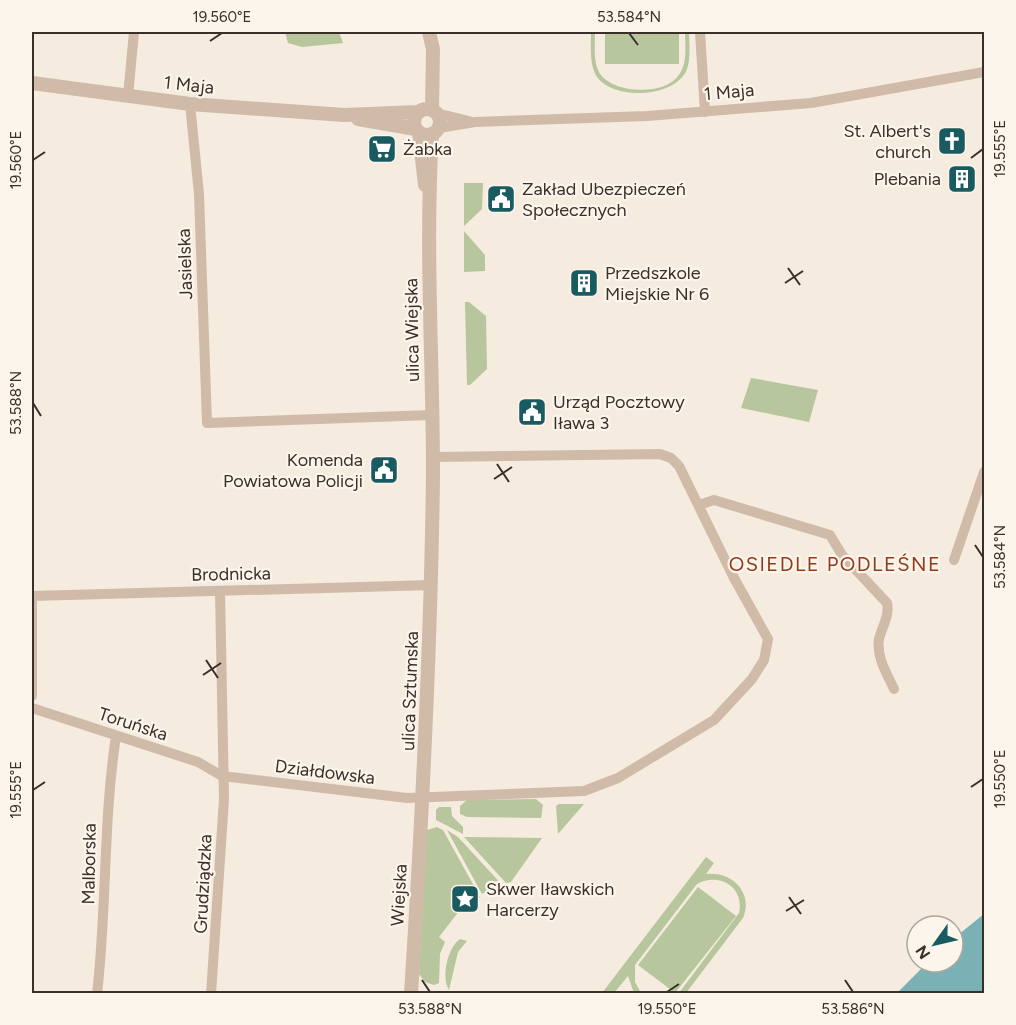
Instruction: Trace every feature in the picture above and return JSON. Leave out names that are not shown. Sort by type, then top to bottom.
[{"type":"street","points":[[424,32],[427,111]]},
{"type":"street","points":[[426,131],[433,49],[429,32]]},
{"type":"street","points":[[700,32],[705,112]]},
{"type":"street","points":[[128,96],[134,34]]},
{"type":"street","name":"1 Maja","points":[[344,115],[426,131],[475,122],[705,112],[811,103],[984,72]]},
{"type":"street","name":"1 Maja","points":[[32,83],[190,104],[344,115],[427,111],[475,122]]},
{"type":"street","name":"Jasielska","points":[[190,104],[199,194],[207,423],[432,415]]},
{"type":"street","points":[[426,131],[414,120],[427,111]]},
{"type":"street","name":"ulica Wiejska","points":[[426,131],[433,457]]},
{"type":"street","name":"Działdowska","points":[[222,776],[424,799],[584,790],[618,778],[714,720],[752,679],[764,660],[768,639],[734,578],[679,466],[671,458],[660,454],[433,457]]},
{"type":"street","points":[[432,585],[433,457]]},
{"type":"street","points":[[954,560],[984,472]]},
{"type":"street","points":[[699,505],[714,500],[830,535],[842,555],[887,603],[889,610],[879,641],[882,664],[894,689]]},
{"type":"street","name":"Brodnicka","points":[[32,596],[432,585]]},
{"type":"street","name":"ulica Sztumska","points":[[424,799],[432,585]]},
{"type":"street","name":"Grudziądzka","points":[[212,993],[217,936],[222,776],[220,591]]},
{"type":"street","points":[[32,596],[32,696]]},
{"type":"street","name":"Toruńska","points":[[32,708],[198,762],[222,776]]},
{"type":"street","name":"Malborska","points":[[97,993],[104,926],[109,791],[116,736]]},
{"type":"street","name":"Wiejska","points":[[411,993],[424,799]]},
{"type":"green space","points":[[285,32],[339,32],[343,43],[302,47],[288,43]]},
{"type":"green space","points":[[591,32],[595,32],[595,57],[599,72],[614,85],[638,90],[661,87],[671,82],[678,76],[683,66],[685,32],[689,32],[687,69],[681,79],[658,91],[630,93],[617,90],[605,85],[594,72]]},
{"type":"green space","points":[[605,32],[679,32],[679,64],[605,64]]},
{"type":"green space","points":[[464,183],[483,183],[482,209],[464,226]]},
{"type":"green space","points":[[464,231],[485,255],[485,271],[464,272]]},
{"type":"green space","points":[[465,302],[469,302],[486,316],[487,369],[470,385],[467,385]]},
{"type":"green space","points":[[751,378],[818,390],[809,422],[741,408]]},
{"type":"green space","points":[[536,799],[543,805],[541,818],[467,817],[460,814],[460,806],[467,800]]},
{"type":"green space","points":[[584,804],[558,834],[556,806]]},
{"type":"green space","points":[[439,807],[451,807],[452,816],[463,827],[463,834],[436,820],[436,810]]},
{"type":"green space","points":[[437,827],[443,830],[480,897],[476,901],[470,897],[439,937],[445,942],[440,954],[439,983],[434,985],[425,982],[419,974],[427,830]]},
{"type":"green space","points":[[447,830],[458,837],[506,889],[490,890],[482,894]]},
{"type":"green space","points":[[464,837],[542,838],[511,882],[506,883]]},
{"type":"green space","points":[[706,857],[714,863],[706,874],[724,876],[738,885],[743,892],[746,909],[743,918],[686,993],[679,993],[739,913],[738,896],[734,889],[722,881],[705,881],[697,884],[635,965],[635,982],[641,993],[634,993],[628,976],[614,993],[602,993]]},
{"type":"green space","points":[[698,887],[736,916],[675,993],[638,965]]},
{"type":"green space","points":[[460,939],[467,941],[458,952],[449,990],[446,978],[447,963],[455,943]]},
{"type":"water","points":[[984,914],[984,993],[897,993],[916,974],[965,974],[965,929]]},
{"type":"place","name":"St. Albert's church","points":[[952,141]]},
{"type":"place","name":"Żabka","points":[[382,149]]},
{"type":"place","name":"Plebania","points":[[962,179]]},
{"type":"place","name":"Zakład Ubezpieczeń Społecznych","points":[[501,199]]},
{"type":"place","name":"Przedszkole Miejskie Nr 6","points":[[584,283]]},
{"type":"place","name":"Urząd Pocztowy Iława 3","points":[[532,412]]},
{"type":"place","name":"Komenda Powiatowa Policji","points":[[384,470]]},
{"type":"place","name":"Skwer Iławskich Harcerzy","points":[[465,899]]},
{"type":"district","name":"OSIEDLE PODLEŚNE","points":[[835,564]]}]
